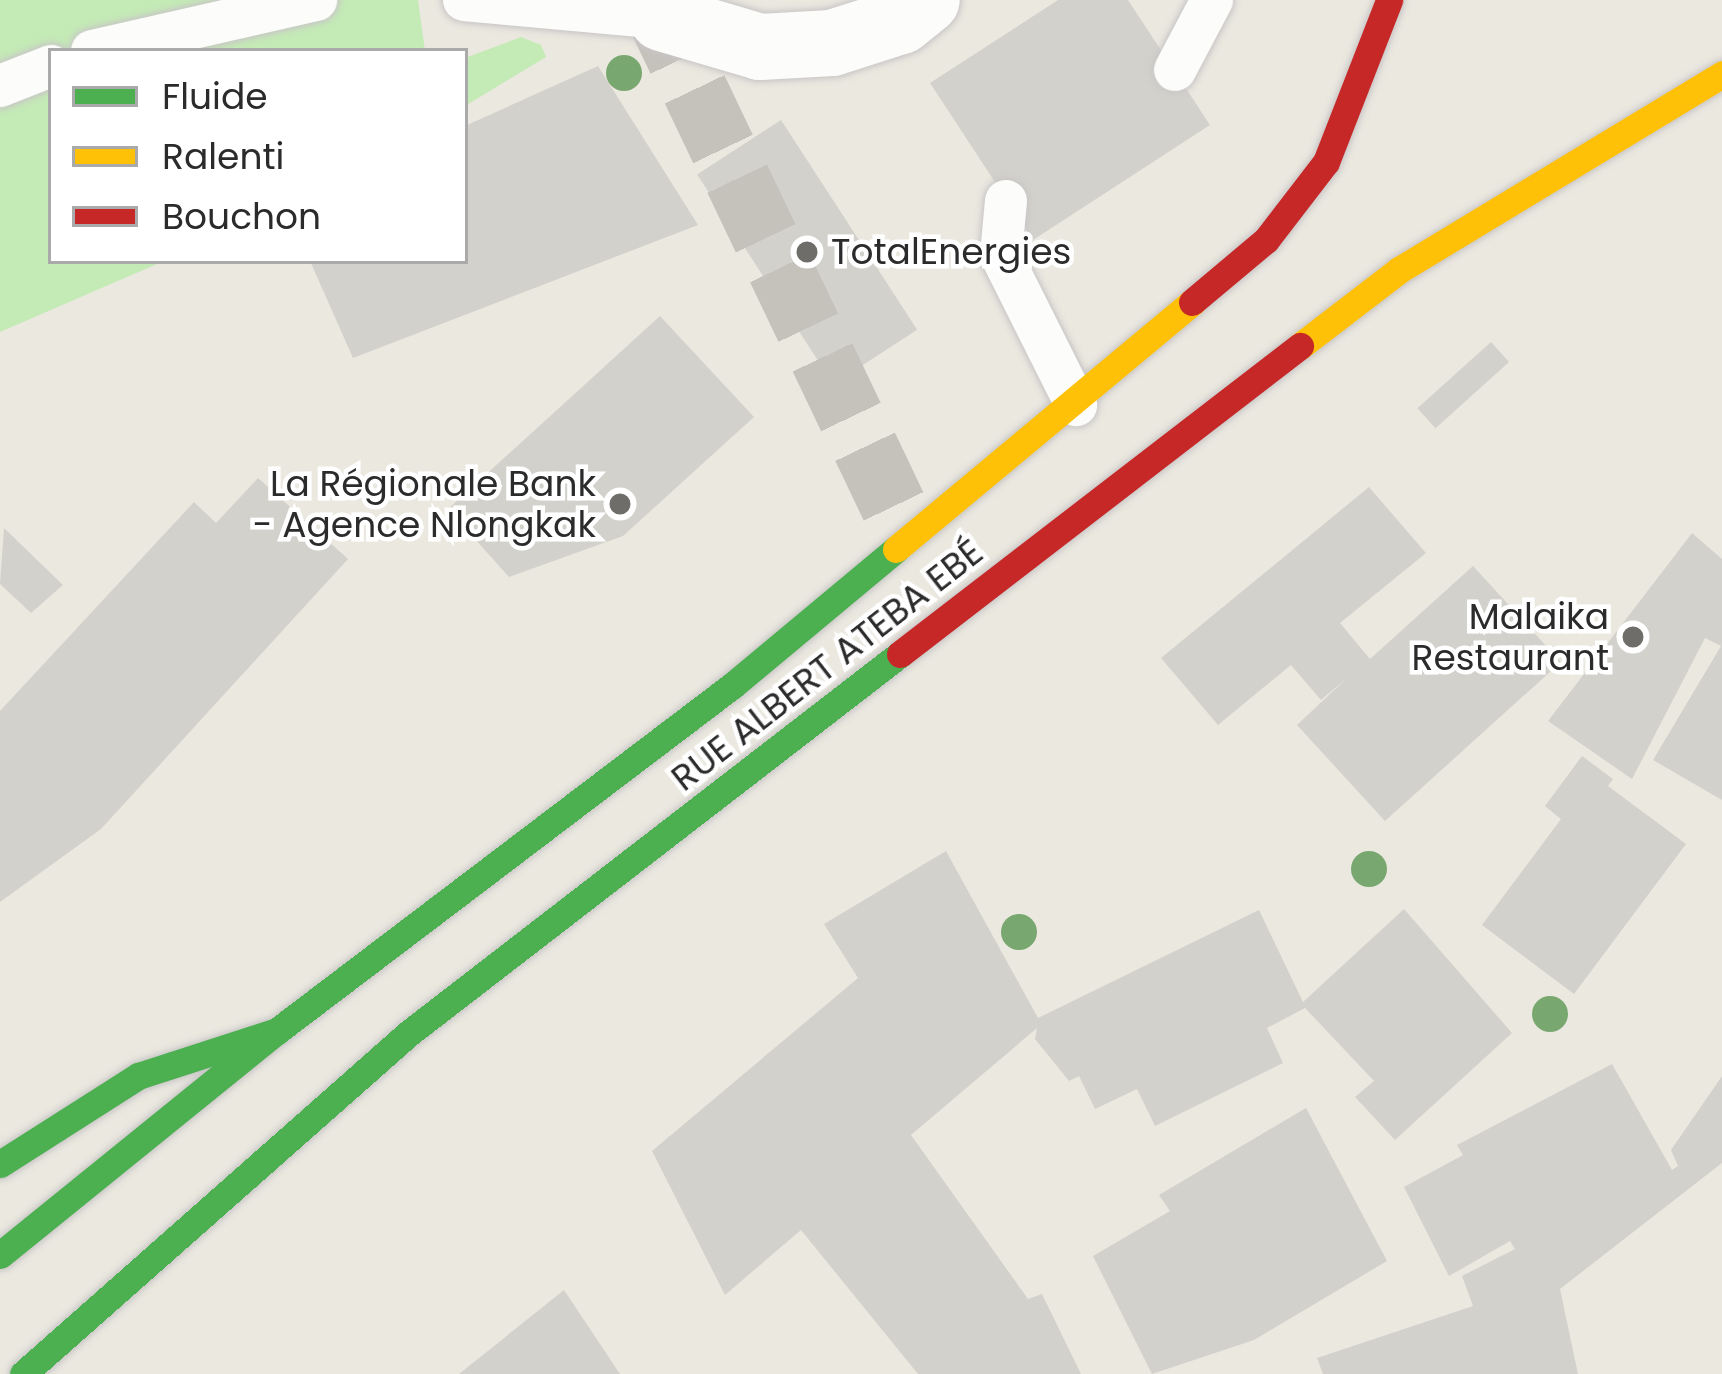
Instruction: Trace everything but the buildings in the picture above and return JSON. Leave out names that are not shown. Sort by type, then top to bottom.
[{"type":"main road","name":"RUE ALBERT ATEBA EBÉ","points":[[0,1256],[277,1030],[734,685],[1076,405],[1266,240],[1326,162],[1389,0]]},
{"type":"main road","name":"RUE ALBERT ATEBA EBÉ","points":[[22,1374],[409,1033],[1380,284],[1722,74]]},
{"type":"main road","points":[[0,1164],[138,1076],[277,1030]]},
{"type":"street","points":[[662,18],[760,47],[832,43],[901,21],[927,0]]},
{"type":"lane","points":[[95,48],[122,18],[316,0]]},
{"type":"lane","points":[[464,0],[662,18]]},
{"type":"lane","points":[[1175,70],[1212,0]]},
{"type":"lane","points":[[0,86],[48,67]]},
{"type":"lane","points":[[1006,201],[1001,255],[1076,405]]},
{"type":"green space","points":[[0,0],[418,0],[425,48],[48,48],[48,264],[157,264],[0,332]]},
{"type":"green space","points":[[521,37],[541,45],[546,57],[468,104],[468,57]]},
{"type":"tunnel","points":[[652,0],[910,541]]},
{"type":"traffic: fast","points":[[0,1255],[277,1031],[733,685],[896,549]]},
{"type":"traffic: fast","points":[[23,1374],[409,1033],[900,654]]},
{"type":"traffic: fast","points":[[0,1164],[138,1076],[277,1031]]},
{"type":"traffic: slow","points":[[1300,346],[1399,270],[1722,74]]},
{"type":"traffic: slow","points":[[896,549],[1192,302]]},
{"type":"traffic: jam","points":[[1192,302],[1266,240],[1326,162],[1389,0]]},
{"type":"traffic: jam","points":[[900,654],[1300,346]]},
{"type":"place","name":"TotalEnergies","points":[[807,252]]},
{"type":"place","name":"La Régionale Bank - Agence Nlongkak","points":[[620,504]]},
{"type":"place","name":"Malaika Restaurant","points":[[1633,637]]}]
